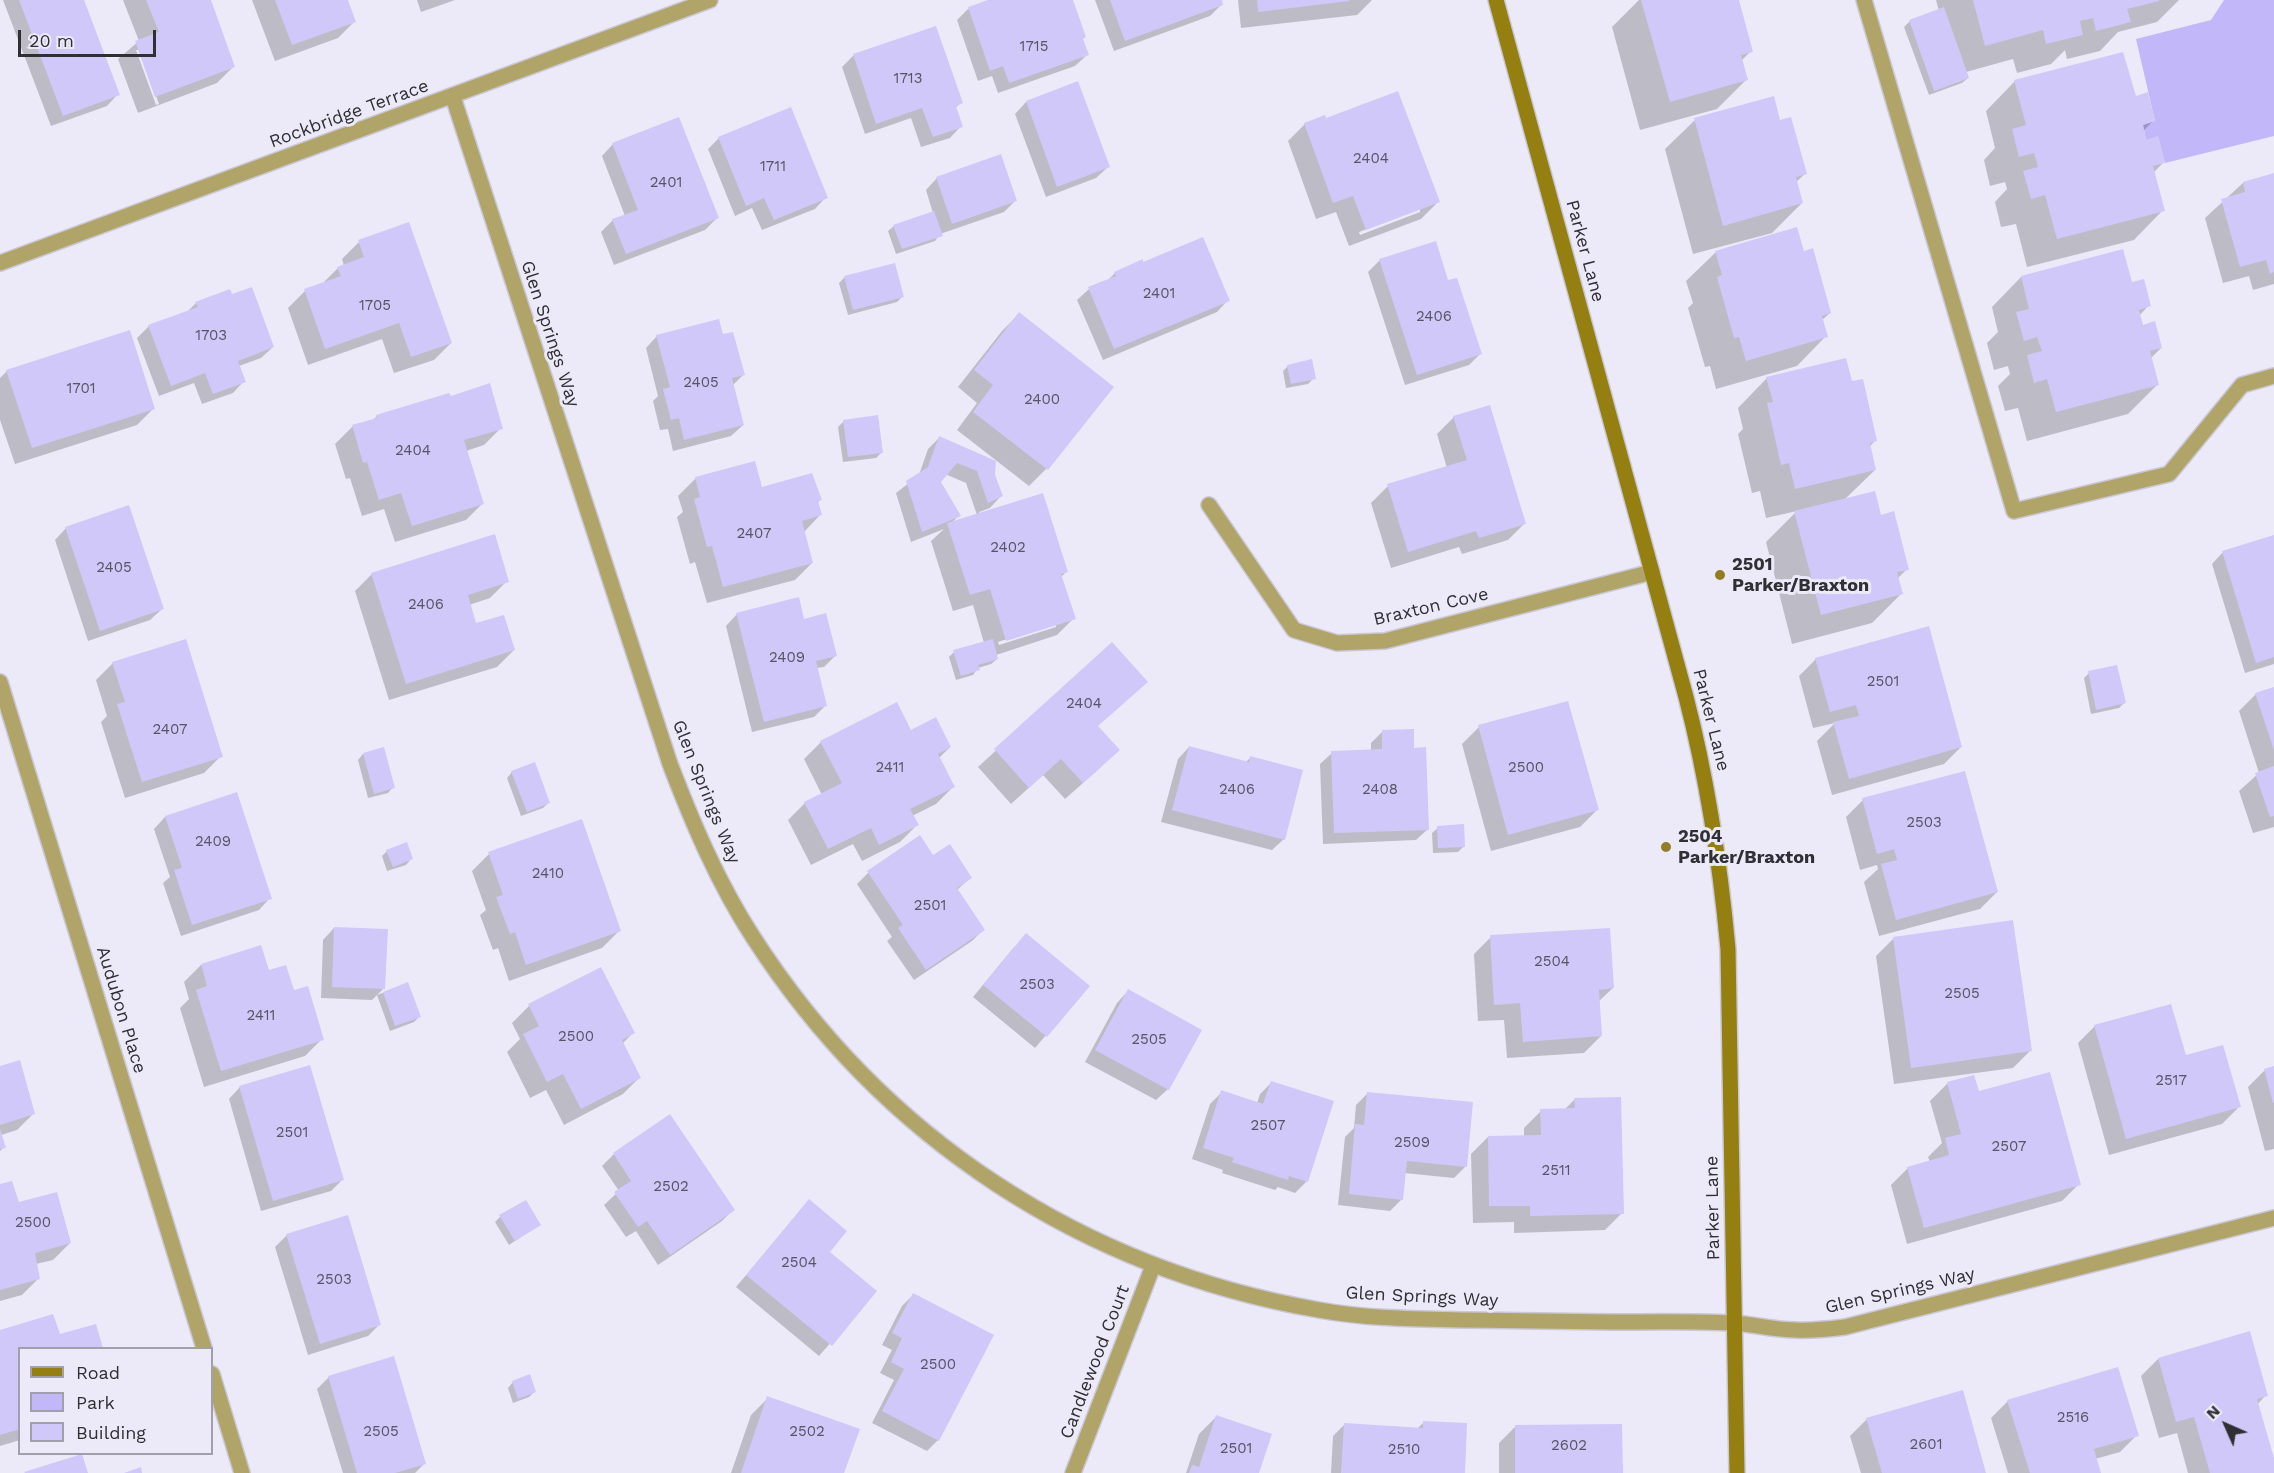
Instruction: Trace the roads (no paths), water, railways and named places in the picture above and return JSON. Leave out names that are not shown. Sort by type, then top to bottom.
[{"type":"street","name":"Rockbridge Terrace","points":[[0,263],[710,0]]},
{"type":"street","name":"Parker Lane","points":[[1496,0],[1702,759],[1722,882],[1728,949],[1737,1473]]},
{"type":"street","points":[[1864,0],[2014,511],[2169,474],[2242,385],[2274,376]]},
{"type":"street","name":"Glen Springs Way","points":[[453,97],[670,764],[694,826],[725,890],[785,985],[831,1042],[912,1122],[966,1165],[1020,1200],[1080,1234],[1153,1266],[1246,1295],[1321,1311],[1396,1319],[1734,1323],[1795,1330],[1845,1327],[2274,1218]]},
{"type":"street","name":"Braxton Cove","points":[[1209,505],[1294,630],[1337,643],[1385,641],[1652,572]]},
{"type":"street","name":"Audubon Place","points":[[0,682],[204,1347]]},
{"type":"street","name":"Candlewood Court","points":[[1073,1473],[1153,1266]]},
{"type":"street","points":[[213,1377],[242,1473]]},
{"type":"place","name":"2501 Parker/Braxton","points":[[1720,575]]},
{"type":"place","name":"2504 Parker/Braxton","points":[[1666,847]]}]
